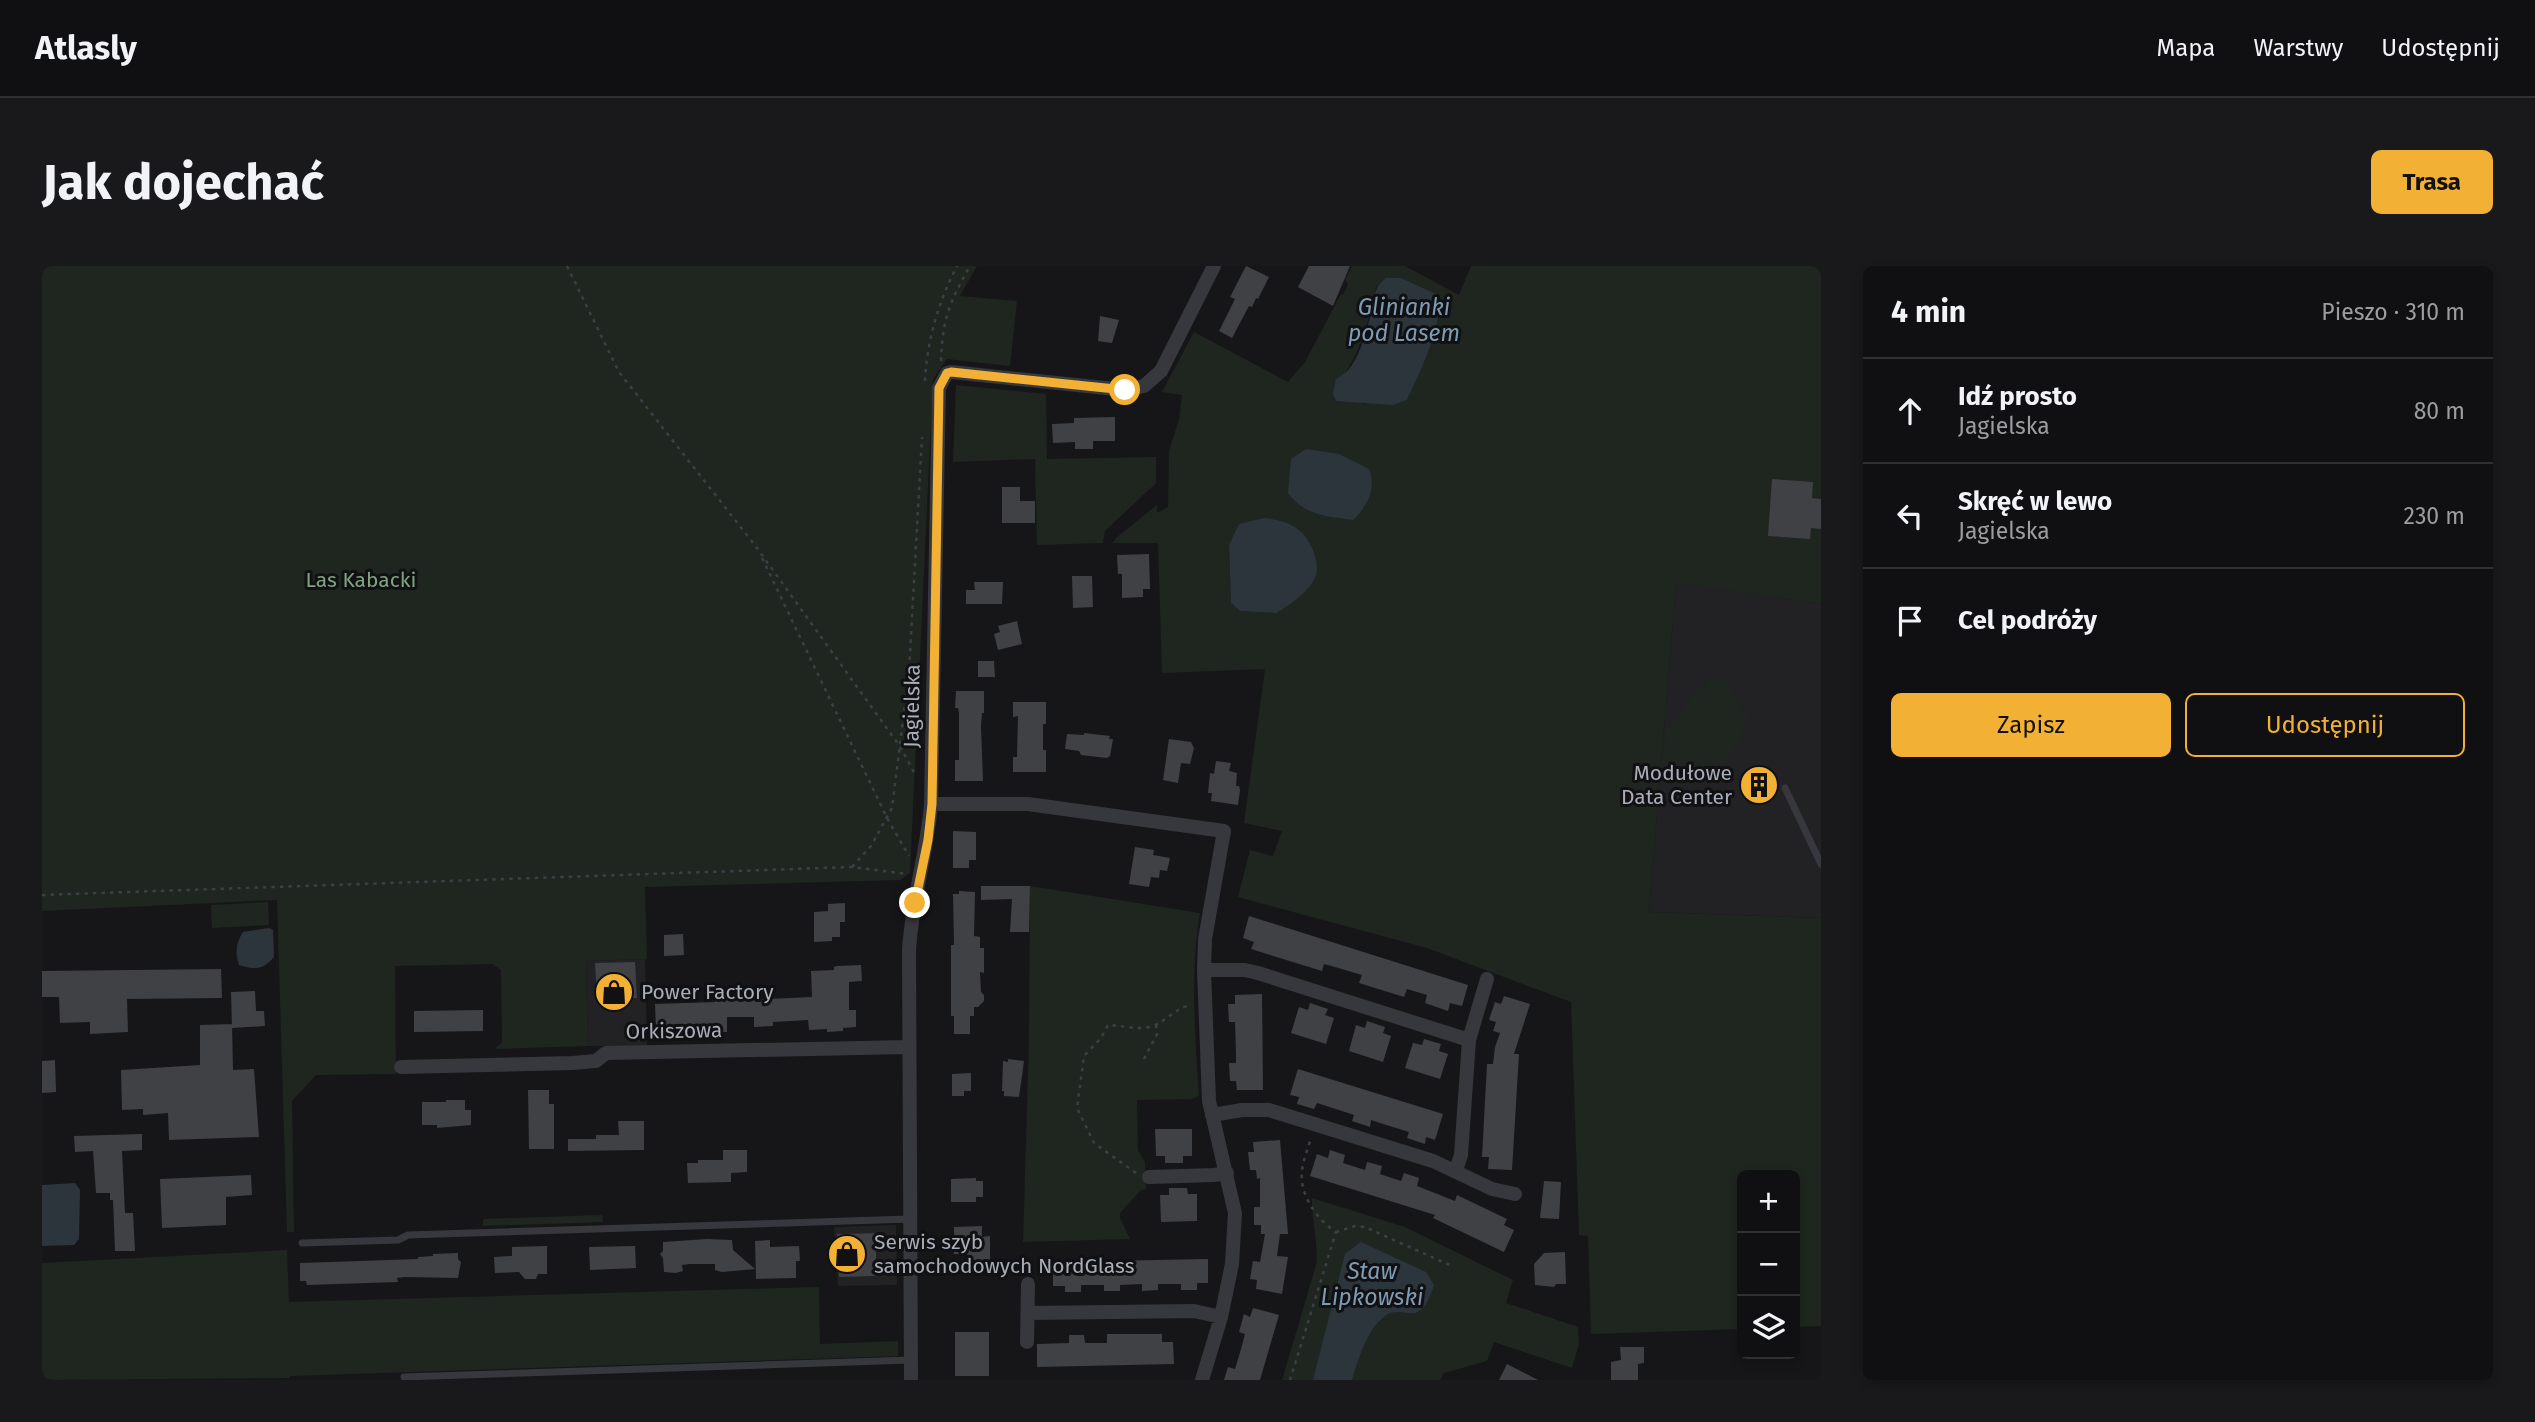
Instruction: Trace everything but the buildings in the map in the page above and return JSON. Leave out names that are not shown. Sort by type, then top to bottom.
[{"type":"street","points":[[942,379],[951,372],[1125,390],[1144,386],[1161,371],[1214,266]]},
{"type":"street","name":"Jagielska","points":[[911,1380],[911,927],[932,804],[939,388],[942,379]]},
{"type":"street","points":[[932,804],[1028,804],[1224,831],[1205,939],[1207,1081],[1212,1115],[1235,1213],[1232,1264],[1221,1317],[1202,1380]]},
{"type":"street","points":[[1204,970],[1245,970],[1258,973],[1469,1040]]},
{"type":"street","points":[[1456,1170],[1461,1155],[1469,1040],[1487,979]]},
{"type":"street","name":"Orkiszowa","points":[[401,1067],[572,1063],[596,1061],[606,1053],[909,1047]]},
{"type":"street","points":[[1212,1115],[1242,1110],[1269,1110],[1420,1156],[1456,1170],[1492,1189],[1516,1194]]},
{"type":"street","points":[[1149,1177],[1214,1175],[1227,1172]]},
{"type":"street","points":[[1027,1342],[1028,1284]]},
{"type":"street","points":[[1028,1313],[1194,1311],[1221,1317]]},
{"type":"lane","points":[[1785,788],[1821,864]]},
{"type":"lane","points":[[302,1242],[398,1240],[408,1235],[910,1219]]},
{"type":"lane","points":[[404,1377],[911,1360]]},
{"type":"path","points":[[567,266],[618,372],[757,548],[901,748],[919,781]]},
{"type":"path","points":[[925,390],[927,349],[944,291],[957,266]]},
{"type":"path","points":[[942,379],[942,330],[953,296],[970,266]]},
{"type":"path","points":[[852,867],[871,846],[892,808],[909,672],[922,430]]},
{"type":"path","points":[[757,548],[887,817],[921,876]]},
{"type":"path","points":[[42,894],[852,867],[921,876]]},
{"type":"path","points":[[1149,1177],[1133,1172],[1094,1143],[1077,1108],[1084,1056],[1101,1038],[1108,1025],[1139,1028],[1157,1024],[1182,1006],[1205,1005]]},
{"type":"path","points":[[1144,1059],[1157,1034],[1157,1024]]},
{"type":"path","points":[[1316,1123],[1301,1171],[1303,1186],[1316,1215],[1336,1231]]},
{"type":"path","points":[[1336,1231],[1355,1226],[1366,1227],[1454,1267]]},
{"type":"path","points":[[1290,1380],[1336,1231]]},
{"type":"shaded area","points":[[1676,582],[1821,604],[1821,918],[1649,912]]},
{"type":"shaded area","points":[[645,959],[647,1046],[588,1046],[586,961]]},
{"type":"shaded area","points":[[896,1225],[897,1285],[838,1286],[834,1227]]},
{"type":"green space","name":"Las Kabacki","points":[[42,266],[977,266],[960,296],[1017,301],[1010,366],[947,359],[933,379],[910,873],[900,880],[645,887],[647,959],[586,961],[588,1046],[495,1049],[502,1042],[501,970],[493,964],[395,966],[396,1074],[316,1075],[292,1101],[294,1232],[287,1232],[277,900],[42,911]]},
{"type":"green space","points":[[1352,266],[1405,266],[1459,295],[1471,266],[1821,266],[1821,604],[1676,583],[1649,912],[1821,918],[1821,1326],[1800,1327],[1800,1170],[1737,1170],[1737,1329],[1591,1334],[1588,1236],[1579,1235],[1571,1002],[1427,948],[1238,897],[1250,850],[1273,856],[1282,831],[1244,823],[1265,669],[1162,673],[1158,543],[1113,543],[1157,505],[1157,513],[1168,507],[1169,451],[1179,419],[1182,395],[1162,392],[1194,332],[1288,382],[1305,362],[1348,284],[1345,280]],"holes":[[[1377,285],[1365,405],[1343,376],[1360,344]],[[1229,545],[1308,588],[1277,613],[1240,611],[1231,603]]]},
{"type":"green space","points":[[956,385],[1046,394],[1047,459],[1156,457],[1156,483],[1105,531],[1103,543],[1037,545],[1035,459],[953,462]]},
{"type":"green space","points":[[1712,679],[1727,682],[1748,718],[1738,744],[1717,773],[1681,787],[1661,780],[1666,728],[1679,717],[1693,694]]},
{"type":"green space","points":[[1030,886],[1200,913],[1194,981],[1199,1096],[1191,1099],[1137,1100],[1138,1150],[1145,1162],[1146,1189],[1141,1190],[1120,1213],[1130,1239],[1023,1242]]},
{"type":"green space","points":[[268,902],[269,925],[212,928],[211,905]]},
{"type":"green space","points":[[1312,1198],[1405,1227],[1513,1280],[1506,1303],[1578,1327],[1579,1344],[1572,1368],[1494,1342],[1487,1361],[1444,1373],[1440,1380],[1282,1380],[1316,1265]]},
{"type":"green space","points":[[602,1215],[603,1222],[483,1226],[483,1219]]},
{"type":"green space","points":[[287,1250],[289,1302],[819,1287],[820,1344],[898,1341],[898,1356],[289,1378],[42,1380],[42,1263]]},
{"type":"water","name":"Glinianki pod Lasem","points":[[1386,278],[1401,278],[1440,296],[1437,324],[1424,363],[1407,400],[1393,405],[1336,401],[1333,394],[1336,379],[1343,375],[1359,353],[1376,292]]},
{"type":"water","points":[[1306,449],[1339,454],[1369,469],[1372,483],[1369,497],[1353,520],[1309,511],[1288,493],[1291,459]]},
{"type":"water","points":[[1264,518],[1281,521],[1301,532],[1314,553],[1316,575],[1305,592],[1277,613],[1240,611],[1231,603],[1229,545],[1239,524]]},
{"type":"water","points":[[269,928],[273,930],[274,957],[258,968],[239,965],[237,948],[243,932]]},
{"type":"water","points":[[75,1183],[80,1190],[79,1239],[74,1245],[42,1246],[42,1185]]},
{"type":"water","name":"Staw Lipkowski","points":[[1361,1242],[1426,1272],[1434,1285],[1423,1308],[1411,1313],[1392,1313],[1379,1322],[1364,1345],[1352,1380],[1313,1380],[1345,1254]]},
{"type":"place","name":"Modułowe Data Center","points":[[1759,785]]},
{"type":"place","name":"Power Factory","points":[[614,992]]},
{"type":"place","name":"Serwis szyb samochodowych NordGlass","points":[[847,1254]]},
{"type":"route","points":[[915,903],[928,840],[932,804],[939,388],[942,379],[951,372],[1125,390]]}]
